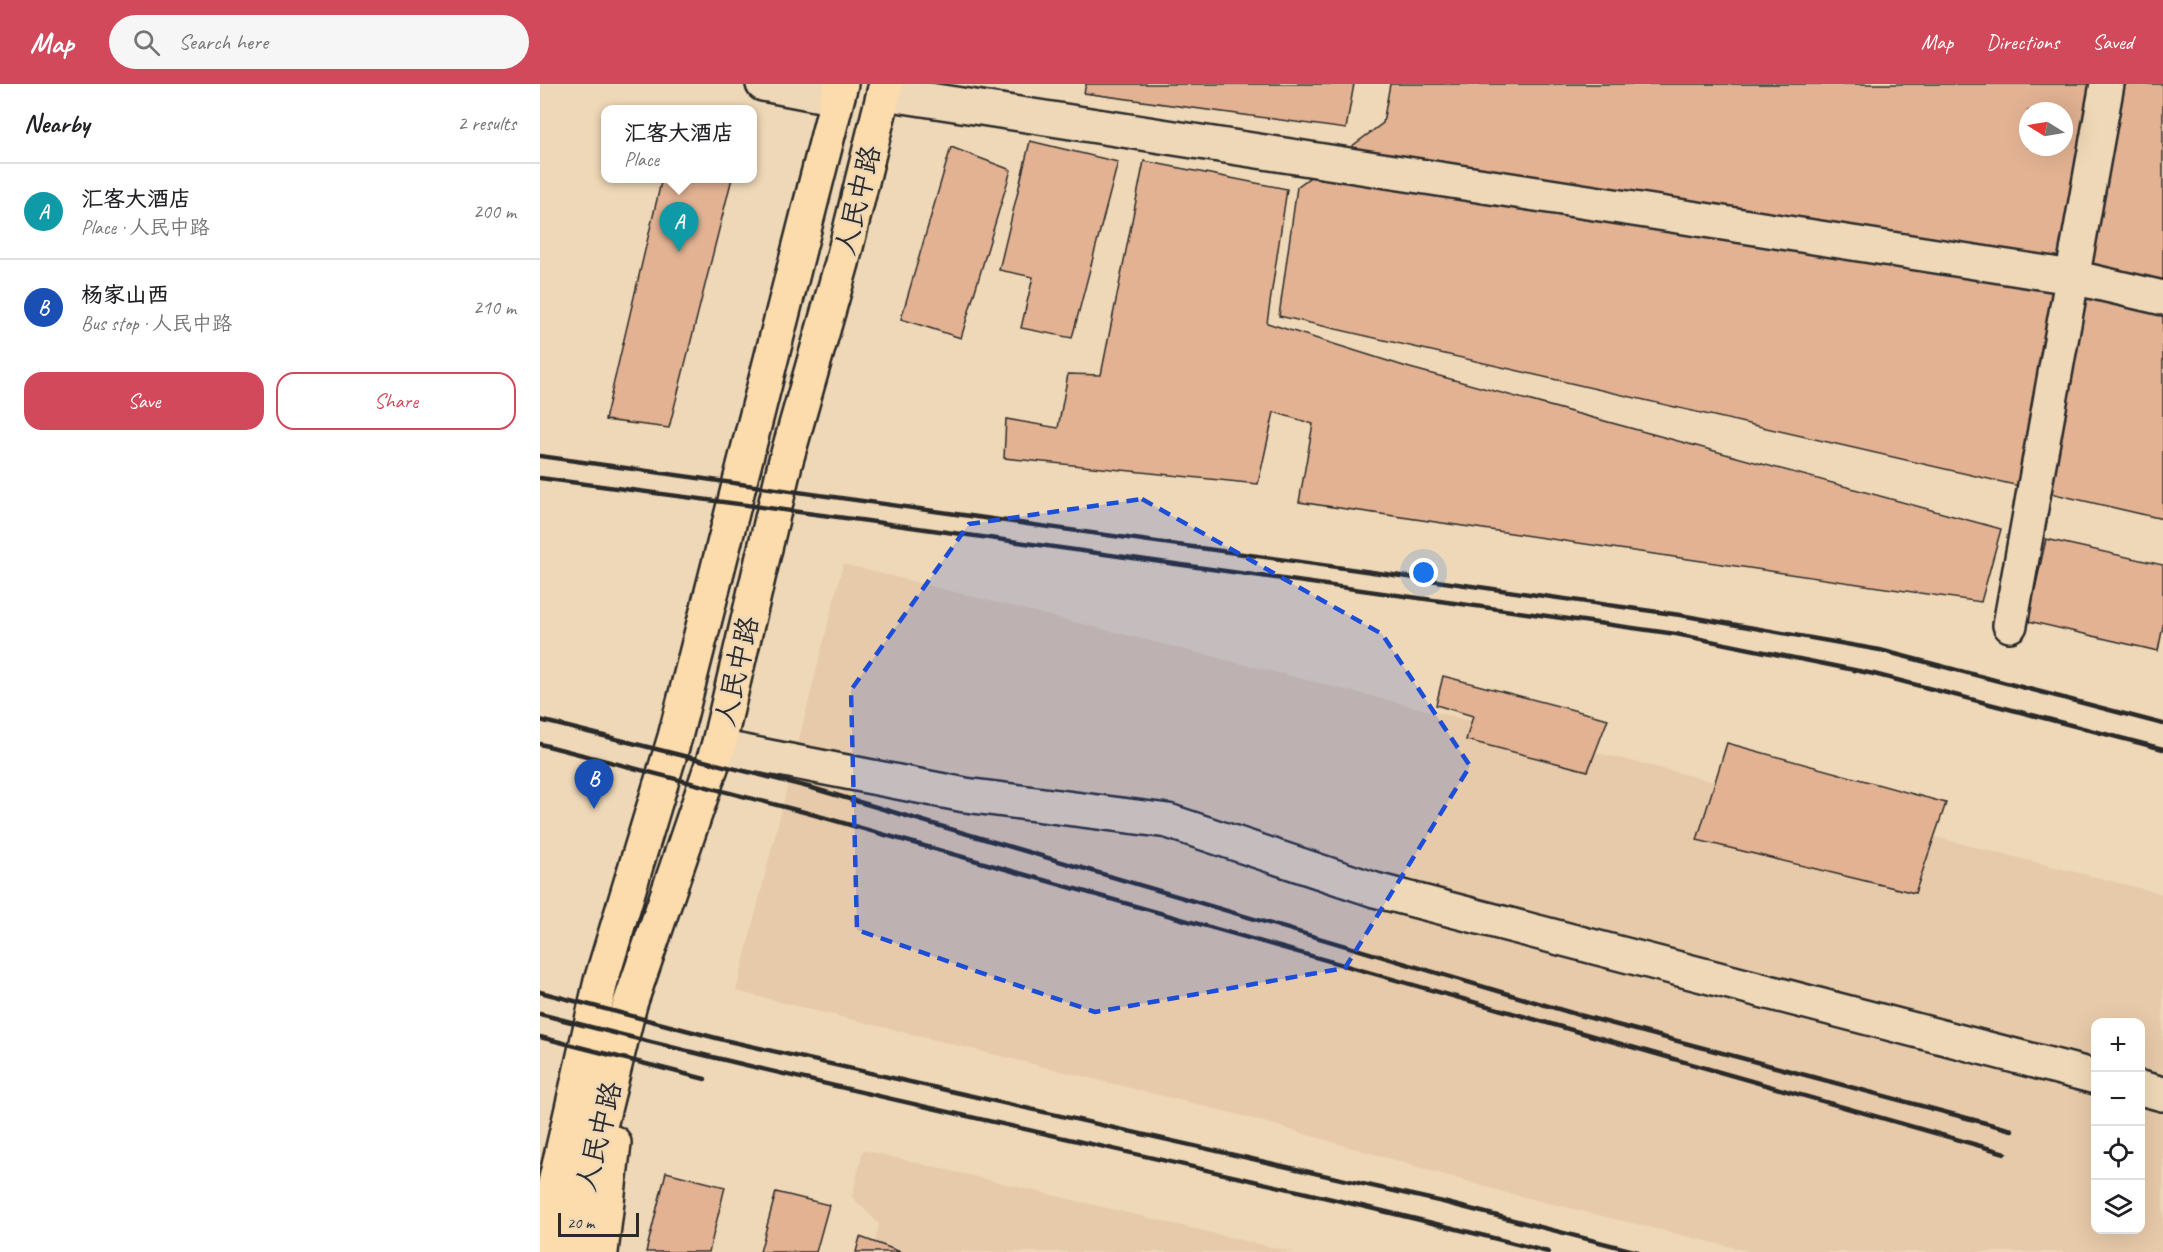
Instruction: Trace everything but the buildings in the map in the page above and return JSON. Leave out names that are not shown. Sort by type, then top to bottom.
[{"type":"main road","name":"人民中路","points":[[569,1252],[630,1004],[718,747],[785,464],[842,263],[885,88]]},
{"type":"main road","name":"人民中路","points":[[540,1249],[601,981],[675,737],[839,91]]},
{"type":"main road","points":[[540,1148],[601,981]]},
{"type":"main road","points":[[601,1252],[630,1004]]},
{"type":"street","points":[[763,84],[839,91]]},
{"type":"street","points":[[2010,625],[2107,84]]},
{"type":"street","points":[[885,88],[2072,278],[2163,298]]},
{"type":"street","points":[[718,747],[965,795],[1168,821],[1375,890],[2091,1076]]},
{"type":"street","points":[[2145,1089],[2163,1094]]},
{"type":"highlighted area","points":[[1142,499],[1382,634],[1470,766],[1345,968],[1095,1012],[857,930],[851,690],[969,524]]},
{"type":"shaded area","points":[[843,564],[2163,894],[2163,1252],[1752,1252],[1507,1193],[1236,1114],[736,991]]},
{"type":"shaded area","points":[[863,1150],[1292,1252],[873,1252],[879,1224],[852,1197]]},
{"type":"railway","points":[[540,456],[1680,615],[1880,650],[2163,724]]},
{"type":"railway","points":[[540,478],[868,521],[1676,634],[1874,674],[2163,749]]},
{"type":"railway","points":[[540,720],[812,788],[1572,1013],[2012,1130]]},
{"type":"railway","points":[[540,744],[808,813],[2005,1153]]},
{"type":"railway","points":[[540,992],[724,1040],[1443,1202],[1638,1252]]},
{"type":"railway","points":[[540,1014],[791,1076],[1297,1191],[1548,1252]]},
{"type":"railway","points":[[540,1037],[705,1079]]},
{"type":"place","name":"汇客大酒店","points":[[679,252]]},
{"type":"place","name":"杨家山西","points":[[594,809]]}]
